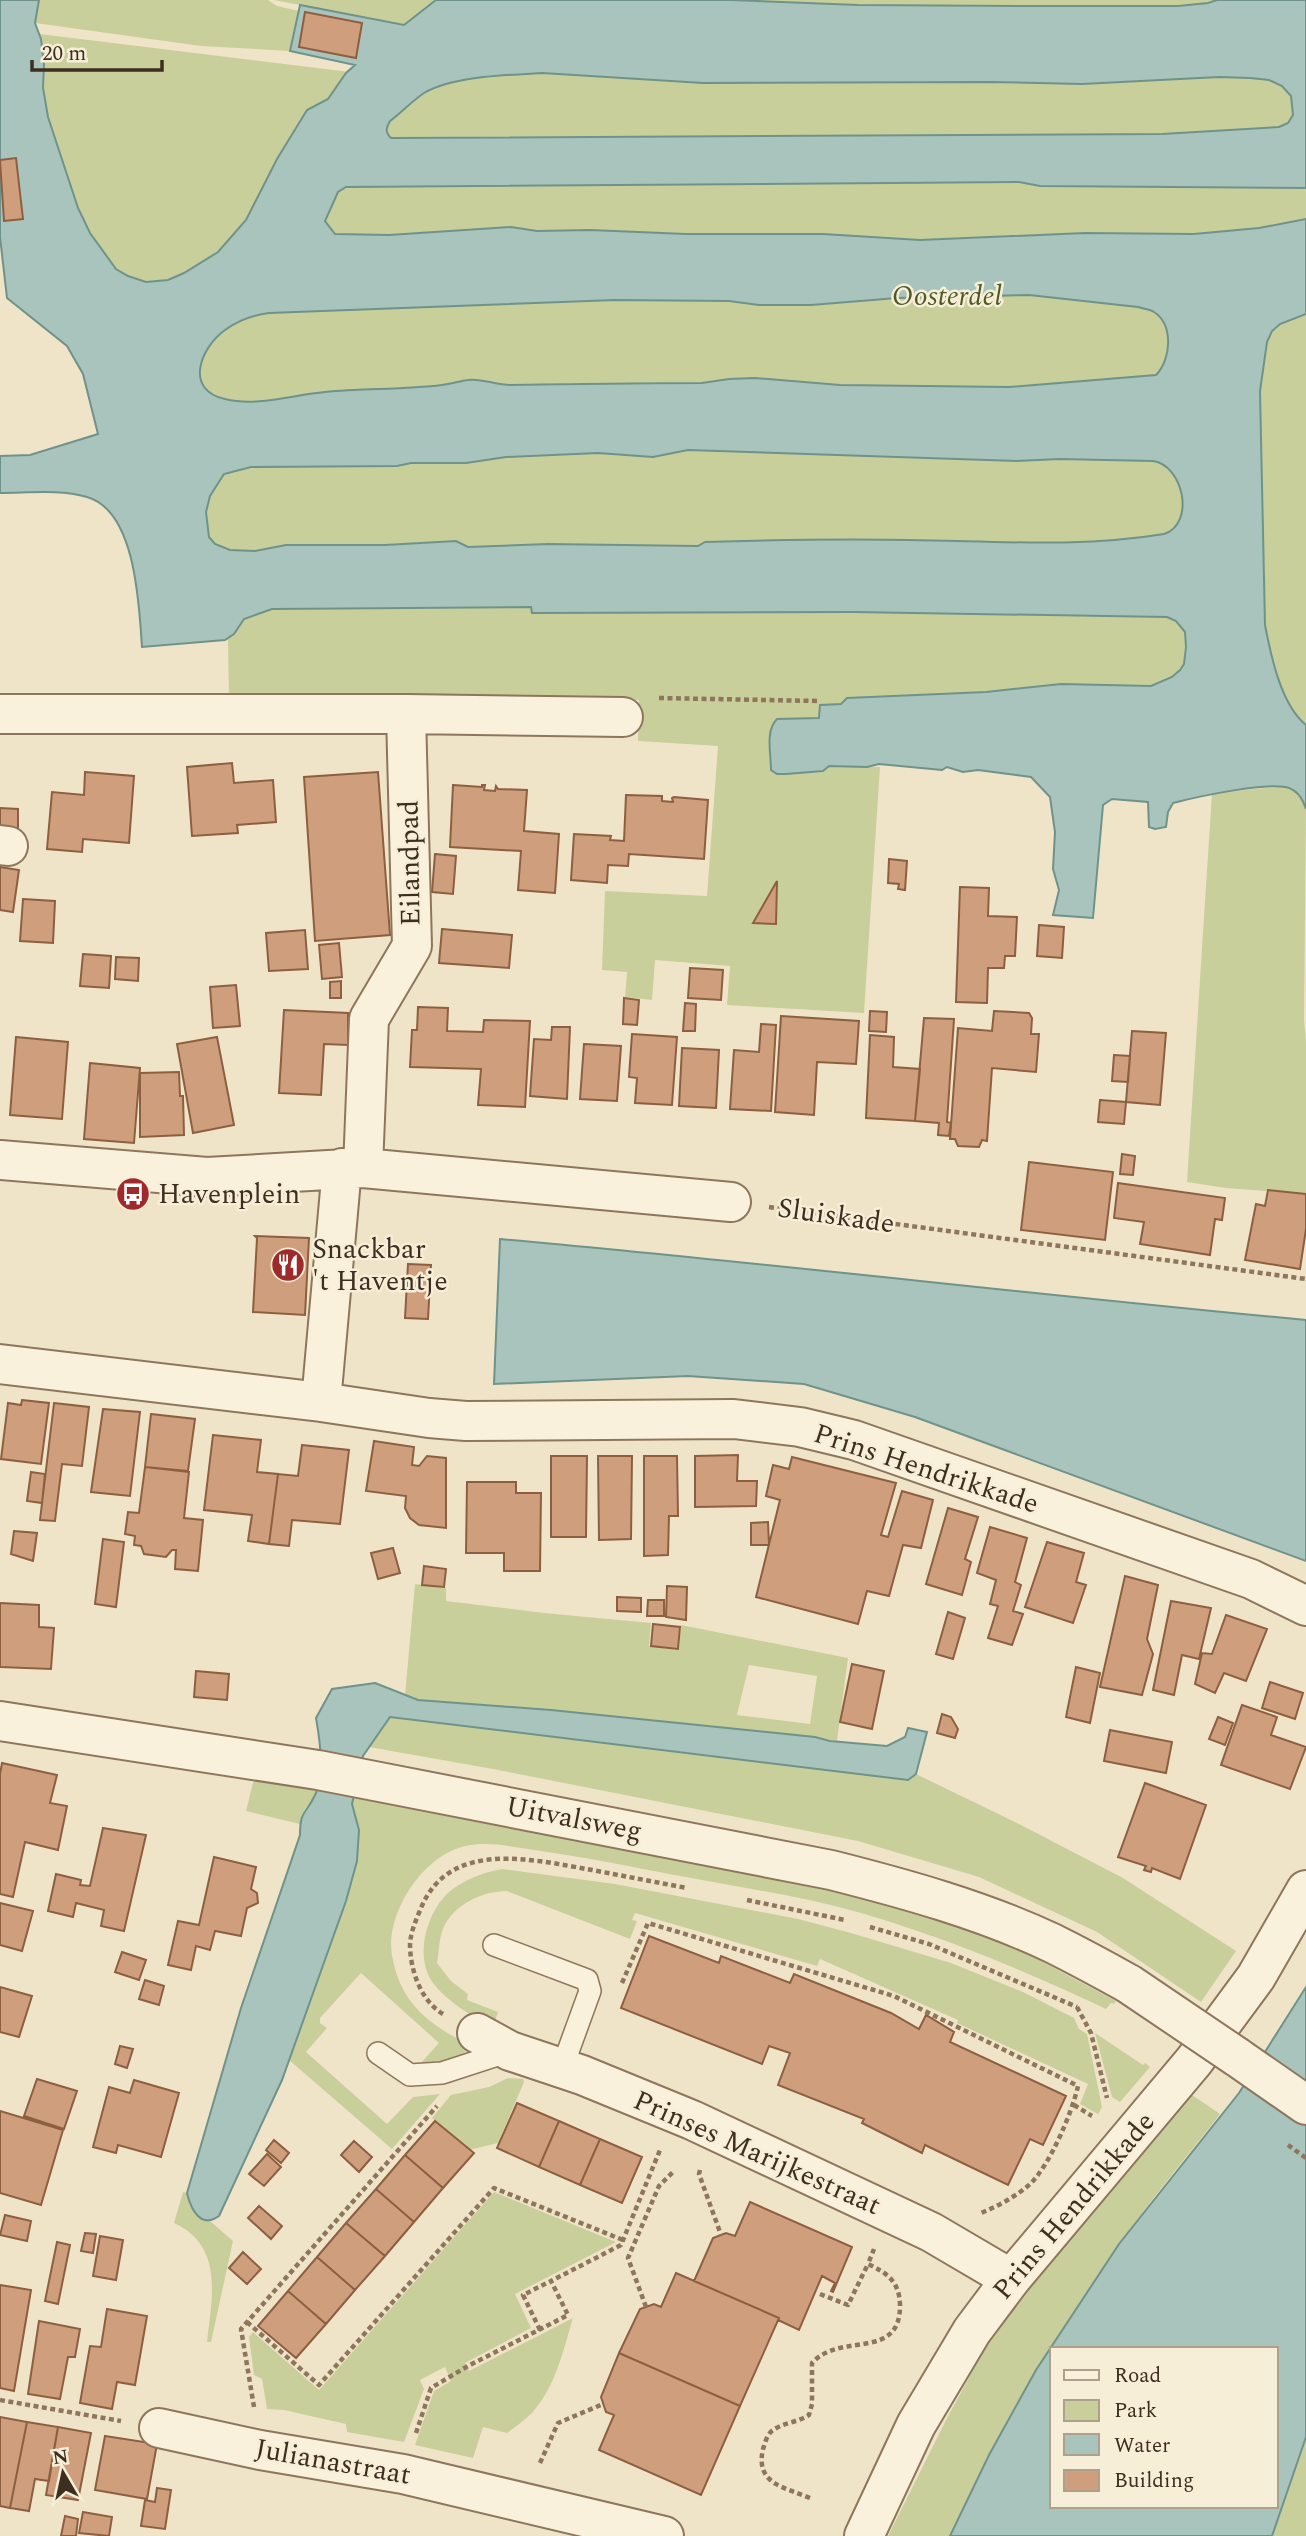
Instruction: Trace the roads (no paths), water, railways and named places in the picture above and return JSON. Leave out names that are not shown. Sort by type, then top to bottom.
[{"type":"street","points":[[0,714],[406,714],[623,718]]},
{"type":"street","name":"Eilandpad","points":[[353,1168],[369,1019],[412,946],[406,714]]},
{"type":"street","points":[[0,1160],[207,1177],[353,1168],[731,1202]]},
{"type":"street","points":[[0,1364],[321,1402],[353,1168]]},
{"type":"street","name":"Prins Hendrikkade","points":[[321,1402],[466,1421],[711,1418],[800,1427],[854,1440],[1225,1570],[1272,1588],[1306,1606]]},
{"type":"street","name":"Uitvalsweg","points":[[0,1721],[318,1770],[747,1852],[900,1888],[965,1909],[1051,1942],[1129,1984],[1306,2105]]},
{"type":"street","name":"Prins Hendrikkade","points":[[863,2536],[916,2425],[972,2331],[1011,2279],[1194,2061],[1256,1977],[1306,1890]]},
{"type":"street","name":"Prinses Marijkestraat","points":[[477,2033],[510,2051],[562,2068],[676,2113],[931,2232],[1011,2279]]},
{"type":"street","name":"Julianastraat","points":[[159,2428],[260,2450],[403,2474],[664,2536]]},
{"type":"lane","points":[[494,1945],[587,1980],[590,1991],[562,2068]]},
{"type":"lane","points":[[377,2053],[410,2076],[442,2073],[510,2051]]},
{"type":"water","points":[[0,0],[39,0],[35,23],[41,39],[43,88],[48,117],[78,208],[90,233],[116,269],[146,282],[168,280],[218,252],[246,220],[277,159],[307,110],[328,99],[355,65],[290,51],[300,5],[404,25],[436,0],[731,0],[858,5],[1178,6],[1217,0],[1306,0],[1306,188],[1040,186],[1019,182],[346,187],[338,192],[325,221],[335,234],[389,235],[511,227],[537,231],[823,234],[920,240],[1085,233],[1194,234],[1259,228],[1306,219],[1306,314],[1280,324],[1272,331],[1267,342],[1260,391],[1265,625],[1284,693],[1297,716],[1306,725],[1306,809],[1300,797],[1289,788],[1250,788],[1173,803],[1168,812],[1166,827],[1155,829],[1149,827],[1148,802],[1112,799],[1103,805],[1093,918],[1053,915],[1059,890],[1053,869],[1055,832],[1050,797],[1031,777],[978,770],[963,772],[947,767],[942,770],[879,764],[867,767],[829,766],[823,771],[786,774],[777,774],[771,770],[770,736],[777,719],[819,718],[820,705],[841,704],[847,698],[986,692],[1061,684],[1151,686],[1172,677],[1184,664],[1185,632],[1176,621],[1167,617],[853,612],[532,613],[531,607],[272,609],[244,619],[234,634],[225,640],[142,647],[132,562],[116,520],[103,506],[87,497],[66,493],[0,493],[0,456],[30,455],[98,434],[83,374],[67,346],[7,298],[0,237]],"holes":[[[542,73],[703,83],[1082,84],[1219,77],[1250,78],[1269,80],[1282,86],[1291,96],[1293,115],[1288,123],[1279,127],[1162,134],[391,138],[388,134],[390,121],[424,93],[436,87],[481,77]],[[1029,295],[1138,307],[1152,311],[1165,325],[1167,352],[1156,375],[1009,387],[840,385],[755,378],[702,383],[510,385],[465,380],[427,387],[313,393],[249,402],[225,399],[212,394],[204,387],[200,378],[203,357],[216,338],[240,321],[269,313],[615,300],[811,305],[897,298]],[[688,450],[1017,461],[1153,461],[1172,473],[1182,495],[1182,507],[1180,519],[1174,528],[1164,534],[1100,541],[1036,543],[832,540],[705,542],[698,546],[548,544],[468,547],[456,541],[385,545],[286,545],[255,551],[230,550],[215,544],[209,537],[206,512],[210,496],[224,474],[251,467],[397,466],[598,453],[653,457]]]},
{"type":"water","points":[[500,1239],[1306,1320],[1306,1561],[915,1417],[804,1384],[688,1376],[494,1384]]},
{"type":"water","points":[[375,1683],[418,1700],[551,1710],[815,1737],[830,1741],[887,1746],[905,1737],[908,1728],[927,1732],[916,1774],[908,1780],[390,1717],[363,1756],[352,1804],[359,1830],[357,1861],[346,1901],[282,2080],[219,2216],[202,2219],[191,2206],[187,2193],[241,2008],[300,1835],[302,1816],[318,1787],[321,1757],[316,1718],[332,1689]]},
{"type":"water","points":[[1306,1987],[1306,2437],[1272,2536],[950,2536],[989,2455],[1050,2349],[1050,2508],[1278,2508],[1278,2347],[1051,2347],[1119,2244],[1239,2093]]},
{"type":"place","name":"Havenplein","points":[[133,1194]]},
{"type":"place","name":"Snackbar 't Haventje","points":[[288,1265]]},
{"type":"park label","name":"Oosterdel","points":[[947,296]]}]
